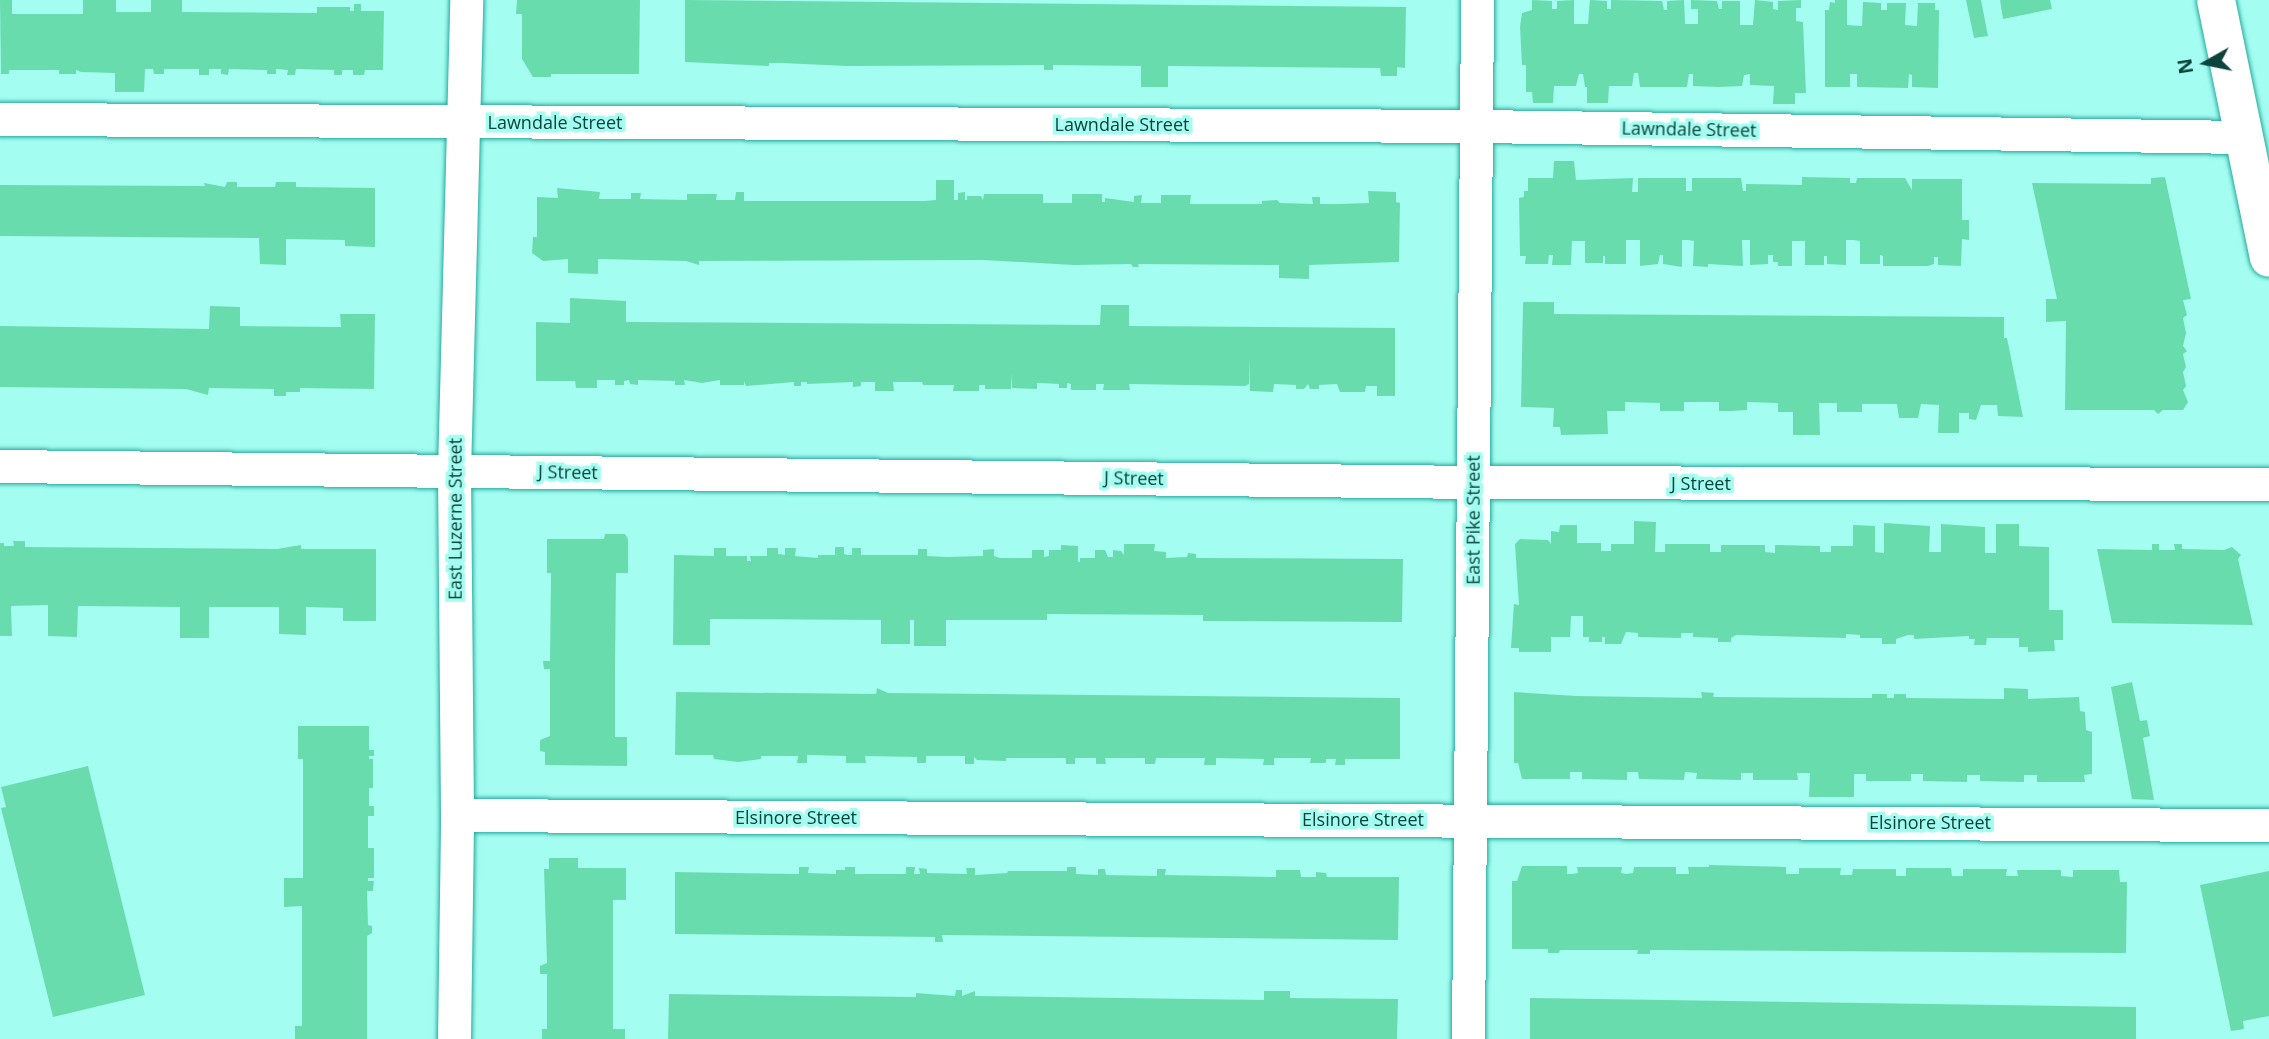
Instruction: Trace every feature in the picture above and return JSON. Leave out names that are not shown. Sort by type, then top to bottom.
[{"type":"main road","points":[[2216,0],[2269,258]]},
{"type":"street","name":"East Luzerne Street","points":[[454,1039],[457,815],[454,471],[466,0]]},
{"type":"street","name":"East Pike Street","points":[[1468,1039],[1478,0]]},
{"type":"street","name":"Lawndale Street","points":[[0,119],[1476,126],[2244,137]]},
{"type":"street","name":"J Street","points":[[0,466],[1473,482],[2269,484]]},
{"type":"street","name":"Elsinore Street","points":[[457,815],[2269,825]]},
{"type":"building","points":[[0,0],[12,0],[12,14],[83,14],[83,0],[116,0],[116,12],[151,12],[151,0],[182,0],[182,12],[317,13],[317,7],[350,7],[350,11],[354,11],[354,4],[361,4],[361,11],[384,11],[383,70],[365,70],[364,75],[353,75],[353,70],[342,70],[342,75],[334,75],[334,70],[296,69],[295,75],[287,75],[288,70],[276,69],[276,74],[267,74],[267,70],[229,69],[228,75],[221,74],[221,69],[209,69],[209,75],[199,75],[199,69],[164,69],[164,74],[154,74],[153,69],[145,69],[144,92],[115,92],[115,73],[76,70],[76,74],[59,74],[59,70],[9,70],[9,74],[1,74]]},
{"type":"building","points":[[517,0],[640,0],[639,74],[551,74],[551,77],[533,77],[522,59],[522,14],[516,14]]},
{"type":"building","points":[[685,0],[1406,7],[1405,68],[1397,67],[1397,76],[1381,76],[1380,68],[1168,66],[1168,87],[1141,87],[1141,66],[1053,65],[1053,70],[1044,70],[1044,65],[847,66],[769,63],[769,66],[685,62]]},
{"type":"building","points":[[1532,0],[1552,1],[1552,9],[1557,9],[1557,1],[1574,0],[1574,24],[1588,24],[1590,0],[1607,1],[1607,9],[1611,9],[1611,0],[1662,1],[1664,10],[1667,10],[1667,1],[1684,0],[1685,24],[1698,24],[1698,9],[1691,9],[1691,0],[1717,1],[1719,9],[1722,9],[1722,1],[1740,1],[1740,25],[1753,25],[1755,0],[1773,2],[1773,9],[1778,10],[1778,1],[1801,0],[1801,8],[1796,8],[1796,21],[1803,22],[1806,93],[1795,93],[1795,104],[1773,104],[1774,86],[1750,85],[1750,74],[1744,75],[1742,86],[1693,86],[1693,74],[1689,74],[1687,87],[1640,87],[1638,73],[1634,73],[1632,86],[1609,86],[1608,103],[1587,103],[1587,87],[1583,74],[1579,74],[1576,86],[1554,86],[1553,103],[1533,103],[1532,92],[1526,92],[1526,65],[1522,65],[1520,27],[1522,13],[1532,10]]},
{"type":"building","points":[[1835,0],[1847,0],[1847,25],[1862,26],[1863,2],[1881,3],[1881,10],[1887,10],[1887,3],[1906,3],[1905,25],[1917,26],[1918,3],[1935,3],[1935,10],[1939,10],[1938,88],[1912,87],[1912,75],[1909,74],[1908,88],[1857,87],[1857,74],[1850,74],[1850,87],[1825,87],[1825,10],[1829,10],[1830,2],[1835,3]]},
{"type":"building","points":[[1966,0],[1981,0],[1988,36],[1974,38]]},
{"type":"building","points":[[2000,0],[2050,0],[2052,9],[2003,19]]},
{"type":"building","points":[[1554,161],[1574,161],[1576,180],[1633,178],[1632,192],[1638,192],[1638,178],[1686,178],[1686,191],[1692,191],[1692,178],[1741,178],[1743,191],[1746,191],[1746,184],[1802,185],[1802,177],[1850,178],[1850,183],[1856,183],[1857,178],[1905,178],[1912,190],[1912,179],[1962,179],[1962,220],[1969,220],[1969,240],[1962,239],[1961,266],[1938,265],[1938,257],[1934,257],[1934,264],[1928,266],[1883,266],[1883,256],[1880,255],[1880,264],[1860,264],[1860,241],[1853,240],[1846,240],[1846,265],[1827,264],[1827,256],[1824,256],[1824,265],[1805,265],[1805,241],[1792,241],[1792,266],[1778,266],[1778,262],[1773,262],[1773,255],[1768,255],[1768,264],[1750,265],[1750,240],[1742,240],[1743,266],[1693,266],[1694,241],[1688,240],[1682,240],[1682,267],[1663,264],[1663,255],[1660,255],[1658,264],[1640,266],[1640,240],[1626,240],[1626,264],[1605,264],[1605,256],[1603,263],[1585,263],[1585,241],[1572,241],[1571,265],[1552,265],[1553,255],[1549,255],[1548,264],[1525,264],[1526,256],[1520,256],[1519,198],[1524,197],[1524,191],[1528,191],[1528,178],[1553,178]]},
{"type":"building","points":[[2165,177],[2191,299],[2183,300],[2187,315],[2183,318],[2186,333],[2183,346],[2187,351],[2183,354],[2186,386],[2183,390],[2188,402],[2183,410],[2163,410],[2158,414],[2154,410],[2065,410],[2066,321],[2046,322],[2046,299],[2057,299],[2032,183],[2151,184],[2151,178]]},
{"type":"building","points":[[936,180],[954,180],[954,200],[958,200],[958,193],[965,192],[965,200],[967,196],[981,196],[983,200],[984,194],[1043,194],[1043,203],[1072,203],[1072,194],[1102,194],[1102,202],[1105,202],[1105,198],[1134,202],[1134,196],[1142,195],[1141,203],[1161,203],[1161,195],[1191,195],[1190,204],[1262,204],[1262,201],[1277,200],[1280,203],[1313,204],[1312,197],[1320,197],[1320,204],[1340,204],[1369,203],[1368,191],[1396,192],[1396,202],[1400,203],[1399,262],[1309,265],[1309,279],[1279,278],[1279,265],[1138,264],[1139,267],[1133,267],[1131,264],[1074,265],[983,260],[699,261],[699,265],[686,261],[598,259],[598,274],[568,273],[568,259],[543,261],[532,253],[533,237],[537,237],[537,197],[558,198],[557,188],[600,192],[599,199],[631,199],[631,193],[641,193],[640,199],[687,200],[687,194],[717,194],[716,200],[735,200],[736,192],[744,192],[744,201],[925,201],[936,200]]},
{"type":"building","points":[[227,182],[237,182],[237,187],[275,187],[276,182],[296,182],[296,187],[375,188],[375,247],[345,246],[345,240],[286,239],[286,265],[260,264],[259,238],[0,236],[0,185],[205,186],[204,183],[225,187]]},
{"type":"building","points":[[570,298],[626,301],[626,322],[1100,325],[1101,305],[1129,305],[1129,326],[1395,328],[1395,396],[1377,396],[1377,386],[1366,386],[1365,392],[1340,392],[1337,384],[1319,385],[1319,389],[1310,389],[1308,384],[1304,389],[1296,389],[1296,385],[1274,384],[1273,392],[1250,391],[1249,357],[1249,384],[1245,386],[1129,384],[1130,390],[1103,390],[1104,384],[1096,384],[1096,390],[1071,390],[1071,384],[1067,383],[1067,388],[1059,388],[1059,384],[1037,383],[1037,389],[1012,388],[1011,373],[1011,389],[985,389],[985,385],[979,385],[979,391],[953,391],[954,385],[923,385],[922,382],[893,382],[894,391],[875,391],[875,382],[861,382],[861,386],[853,387],[853,382],[801,382],[801,386],[794,386],[794,382],[746,386],[744,381],[744,385],[720,385],[720,380],[702,383],[684,380],[685,385],[675,385],[675,381],[638,380],[638,385],[630,384],[629,380],[624,381],[624,385],[615,385],[615,380],[597,380],[597,388],[576,388],[575,381],[536,381],[536,322],[570,323]]},
{"type":"building","points":[[1523,302],[1554,302],[1554,314],[2004,317],[2004,338],[2007,338],[2023,417],[1998,416],[1997,405],[1981,405],[1976,420],[1969,419],[1969,413],[1959,413],[1959,433],[1938,433],[1939,405],[1921,404],[1918,418],[1899,418],[1897,404],[1862,404],[1862,412],[1837,412],[1837,403],[1819,403],[1820,435],[1793,435],[1793,412],[1778,412],[1778,403],[1747,402],[1747,410],[1719,411],[1719,402],[1684,402],[1684,411],[1660,411],[1660,403],[1625,402],[1625,411],[1607,411],[1608,434],[1561,435],[1560,427],[1553,427],[1554,408],[1521,407]]},
{"type":"building","points":[[210,306],[240,307],[240,326],[341,327],[340,314],[375,314],[374,389],[300,388],[300,392],[286,392],[286,396],[274,396],[274,389],[209,388],[208,395],[186,389],[0,387],[0,326],[209,329]]},
{"type":"building","points":[[1634,521],[1656,522],[1655,552],[1665,552],[1665,544],[1710,544],[1710,552],[1721,552],[1721,545],[1765,545],[1765,552],[1775,553],[1775,545],[1820,546],[1820,552],[1831,552],[1831,546],[1853,546],[1853,525],[1875,526],[1875,552],[1884,553],[1884,523],[1930,526],[1929,552],[1941,552],[1941,524],[1985,527],[1985,553],[1996,553],[1996,524],[2019,524],[2019,546],[2049,547],[2049,610],[2063,610],[2063,640],[2054,640],[2055,651],[2028,652],[2028,647],[2019,647],[2019,638],[1987,638],[1986,645],[1974,645],[1975,639],[1969,639],[1969,636],[1914,639],[1914,635],[1908,635],[1896,639],[1896,644],[1882,644],[1882,638],[1860,638],[1860,635],[1846,634],[1846,638],[1736,635],[1731,638],[1731,642],[1718,642],[1718,638],[1693,637],[1693,633],[1681,633],[1681,638],[1638,637],[1638,633],[1626,632],[1621,644],[1605,644],[1605,637],[1602,637],[1602,642],[1589,642],[1589,637],[1583,637],[1583,616],[1571,616],[1570,637],[1551,637],[1551,652],[1519,652],[1519,648],[1511,648],[1514,604],[1519,605],[1515,544],[1520,539],[1548,540],[1551,544],[1551,531],[1559,532],[1560,525],[1577,525],[1577,543],[1601,543],[1601,551],[1611,551],[1611,544],[1634,544]]},
{"type":"building","points":[[605,534],[625,534],[628,539],[628,573],[616,573],[615,671],[615,737],[627,737],[627,766],[545,765],[545,752],[540,751],[540,740],[550,736],[550,669],[544,669],[543,661],[550,661],[551,573],[547,573],[547,539],[604,539]]},
{"type":"building","points":[[13,541],[25,541],[25,547],[277,549],[301,545],[301,549],[376,549],[376,621],[343,621],[343,608],[306,607],[306,635],[279,634],[279,607],[209,607],[209,638],[180,638],[180,607],[78,606],[77,637],[48,636],[48,605],[11,606],[12,636],[0,636],[0,543],[14,546]]},
{"type":"building","points":[[1124,544],[1155,544],[1154,551],[1166,552],[1166,558],[1187,557],[1188,553],[1196,554],[1196,558],[1403,559],[1402,622],[1203,621],[1203,615],[1047,614],[1047,620],[946,620],[946,646],[914,646],[914,620],[910,620],[910,644],[881,644],[881,620],[710,619],[710,645],[673,645],[674,555],[714,556],[714,548],[726,548],[726,556],[747,556],[747,561],[751,561],[750,556],[767,556],[767,548],[778,548],[778,554],[785,555],[785,548],[796,548],[795,556],[818,558],[818,555],[835,555],[835,547],[844,547],[844,554],[848,555],[852,555],[852,548],[861,548],[861,555],[918,555],[918,549],[927,549],[927,556],[947,557],[983,556],[983,550],[994,549],[994,556],[1000,558],[1032,558],[1032,550],[1044,550],[1044,557],[1049,556],[1049,550],[1061,550],[1061,545],[1078,546],[1080,562],[1080,558],[1095,558],[1095,550],[1105,550],[1108,557],[1113,557],[1113,550],[1121,551],[1124,555]]},
{"type":"building","points":[[2152,544],[2159,544],[2159,550],[2175,550],[2174,544],[2182,544],[2182,549],[2224,550],[2232,547],[2241,555],[2238,559],[2253,625],[2112,623],[2097,549],[2152,550]]},
{"type":"building","points":[[2132,682],[2140,721],[2147,720],[2150,736],[2143,738],[2154,800],[2132,799],[2111,687]]},
{"type":"building","points":[[877,688],[888,693],[1400,698],[1400,759],[1345,759],[1345,765],[1335,765],[1336,759],[1326,759],[1326,763],[1310,763],[1311,758],[1274,758],[1274,765],[1263,765],[1264,759],[1216,758],[1216,765],[1204,765],[1205,758],[1156,758],[1155,764],[1145,764],[1145,758],[1105,758],[1106,764],[1096,764],[1096,758],[1075,758],[1075,764],[1066,764],[1066,758],[1006,758],[1006,761],[977,760],[974,757],[974,764],[965,764],[965,756],[926,756],[926,763],[917,763],[917,757],[865,756],[866,763],[846,763],[846,756],[807,755],[807,763],[797,763],[798,756],[761,756],[761,759],[738,762],[714,759],[713,755],[675,755],[676,692],[876,694]]},
{"type":"building","points":[[2004,688],[2028,689],[2028,699],[2079,697],[2080,711],[2085,712],[2086,730],[2092,732],[2092,774],[2084,775],[2085,782],[2037,782],[2037,775],[2024,775],[2024,782],[1980,781],[1980,775],[1967,775],[1967,782],[1923,781],[1923,774],[1911,774],[1911,781],[1866,781],[1866,774],[1854,774],[1854,797],[1809,797],[1810,773],[1797,773],[1798,780],[1753,780],[1753,773],[1741,773],[1741,780],[1696,779],[1697,773],[1685,772],[1684,780],[1639,779],[1638,772],[1627,772],[1627,780],[1582,779],[1582,772],[1570,772],[1570,779],[1522,779],[1518,763],[1514,763],[1514,692],[1702,698],[1701,692],[1714,693],[1713,697],[1872,698],[1872,694],[1887,694],[1887,698],[1894,698],[1894,694],[1906,694],[1906,698],[2004,699]]},
{"type":"building","points":[[298,726],[369,726],[369,750],[374,750],[374,756],[369,756],[369,759],[373,759],[373,788],[369,788],[369,806],[374,806],[374,816],[368,816],[368,848],[374,848],[374,878],[368,878],[368,881],[374,881],[373,891],[367,891],[368,925],[372,926],[372,933],[367,936],[367,1039],[295,1039],[295,1026],[302,1026],[302,906],[284,907],[284,878],[303,878],[303,759],[298,759]]},
{"type":"building","points":[[88,766],[145,995],[53,1017],[1,808],[6,807],[1,787]]},
{"type":"building","points":[[549,858],[578,858],[578,868],[626,868],[626,900],[613,900],[613,1029],[625,1029],[625,1039],[542,1039],[542,1029],[547,1029],[547,974],[540,974],[540,966],[547,963],[544,869],[549,869]]},
{"type":"building","points":[[1522,866],[1567,866],[1567,874],[1578,873],[1577,867],[1622,867],[1621,873],[1626,874],[1633,873],[1634,867],[1676,867],[1676,874],[1689,874],[1688,867],[1786,867],[1786,874],[1799,874],[1799,868],[1841,868],[1840,875],[1852,875],[1853,869],[1896,869],[1896,876],[1906,876],[1906,868],[1951,868],[1952,876],[1963,876],[1963,869],[2007,869],[2006,876],[2018,876],[2017,870],[2061,870],[2061,876],[2073,877],[2073,870],[2119,870],[2120,882],[2127,882],[2126,953],[1650,950],[1650,954],[1637,954],[1638,950],[1560,950],[1559,953],[1548,953],[1548,949],[1512,949],[1512,881],[1517,881]]},
{"type":"building","points":[[799,867],[809,867],[808,873],[836,874],[836,870],[845,870],[845,867],[855,867],[855,874],[906,874],[906,867],[915,867],[914,874],[920,874],[919,868],[927,869],[927,873],[967,874],[966,868],[975,868],[975,875],[1008,871],[1067,871],[1067,867],[1076,867],[1076,874],[1098,875],[1098,869],[1105,869],[1106,875],[1157,876],[1157,869],[1166,869],[1165,875],[1276,877],[1276,870],[1300,870],[1301,877],[1316,877],[1316,872],[1326,873],[1327,877],[1399,877],[1398,940],[942,935],[943,942],[935,942],[935,937],[675,934],[675,872],[799,874]]},
{"type":"building","points":[[2269,871],[2269,1016],[2243,1021],[2244,1029],[2231,1031],[2200,885]]},
{"type":"building","points":[[956,990],[962,990],[962,996],[975,991],[975,996],[1264,1000],[1264,991],[1290,991],[1290,998],[1398,999],[1397,1039],[668,1039],[669,994],[916,997],[916,993],[955,996]]},
{"type":"building","points":[[1530,998],[2136,1007],[2136,1039],[1530,1039]]}]
